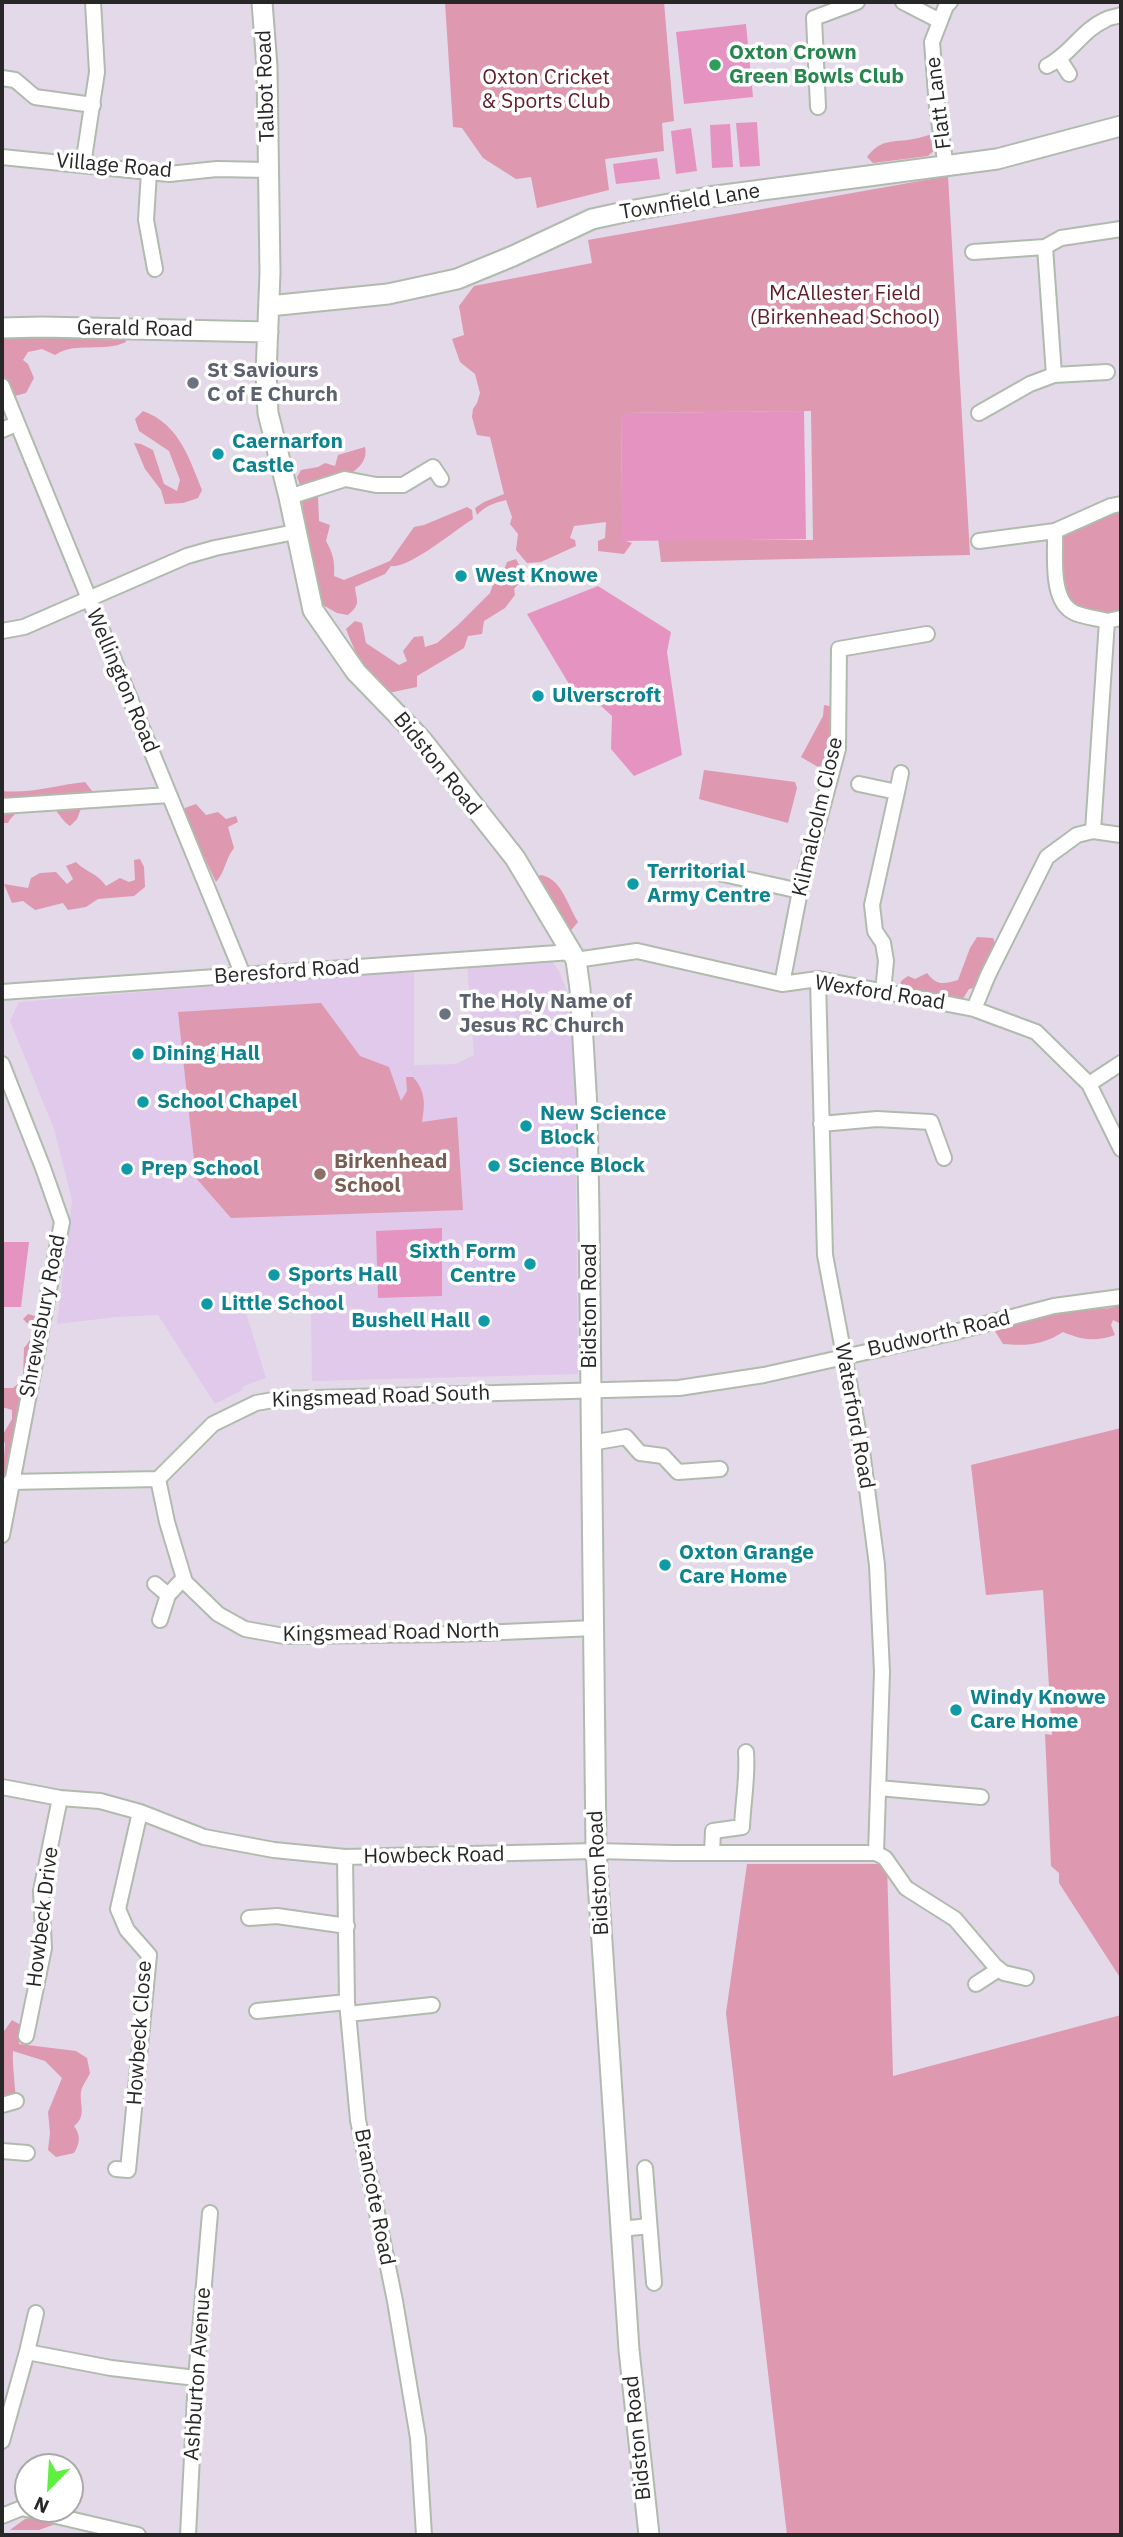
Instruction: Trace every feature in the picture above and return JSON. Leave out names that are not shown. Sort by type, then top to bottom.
[{"type":"main road","name":"Talbot Road","points":[[262,2],[267,67],[268,170]]},
{"type":"main road","name":"Townfield Lane","points":[[269,306],[388,294],[457,279],[513,257],[592,219],[629,211],[709,197],[997,159],[1121,126]]},
{"type":"main road","name":"Bidston Road","points":[[268,170],[268,413],[313,610],[356,672],[421,739],[515,858],[574,956],[580,989],[587,1108],[596,1851],[629,2350],[649,2535]]},
{"type":"main road","name":"Gerald Road","points":[[2,328],[268,332]]},
{"type":"street","points":[[83,164],[96,72],[93,2]]},
{"type":"street","points":[[818,107],[814,18],[858,2]]},
{"type":"street","points":[[903,2],[940,21]]},
{"type":"street","name":"Flatt Lane","points":[[946,167],[937,107],[932,42],[950,2]]},
{"type":"street","points":[[1069,74],[1054,63],[1104,20],[1121,15]]},
{"type":"street","points":[[2,78],[15,80],[35,97],[93,105]]},
{"type":"street","name":"Village Road","points":[[2,157],[149,172],[268,170]]},
{"type":"street","points":[[149,172],[146,220],[155,269]]},
{"type":"street","points":[[973,252],[1045,247],[1061,238],[1121,229]]},
{"type":"street","points":[[1045,247],[1054,375]]},
{"type":"street","points":[[979,413],[1030,384],[1054,375],[1107,372]]},
{"type":"street","name":"Wellington Road","points":[[2,386],[243,975]]},
{"type":"street","points":[[2,430],[16,424]]},
{"type":"street","points":[[289,497],[345,479],[376,485],[403,485],[433,467],[441,479]]},
{"type":"street","points":[[979,541],[1055,531],[1121,504]]},
{"type":"street","points":[[1055,531],[1056,581],[1065,606],[1073,612],[1114,619],[1093,831]]},
{"type":"street","points":[[2,631],[24,627],[187,556],[295,532]]},
{"type":"street","name":"Kilmalcolm Close","points":[[782,984],[800,891],[838,749],[839,649],[928,634]]},
{"type":"street","points":[[883,992],[886,961],[883,943],[875,931],[872,905],[901,773]]},
{"type":"street","name":"Kilmalcolm Close","points":[[859,784],[897,792]]},
{"type":"street","points":[[2,806],[169,795]]},
{"type":"street","points":[[974,1009],[1047,857],[1077,835],[1093,831],[1121,835]]},
{"type":"street","points":[[714,872],[800,891]]},
{"type":"street","name":"Wexford Road","points":[[574,956],[637,951],[782,984],[818,979],[974,1009],[1036,1032],[1089,1084],[1121,1149]]},
{"type":"street","name":"Beresford Road","points":[[2,992],[574,956]]},
{"type":"street","name":"Waterford Road","points":[[818,979],[825,1255],[862,1451],[877,1565],[882,1672],[876,1853]]},
{"type":"street","points":[[1089,1084],[1121,1063]]},
{"type":"street","name":"Shrewsbury Road","points":[[2,1064],[62,1222],[10,1482],[2,1535]]},
{"type":"street","points":[[821,1124],[877,1119],[931,1122],[944,1158]]},
{"type":"street","name":"Budworth Road","points":[[590,1390],[679,1388],[764,1374],[1054,1306],[1121,1297]]},
{"type":"street","name":"Kingsmead Road South","points":[[158,1479],[213,1424],[257,1403],[279,1399],[590,1390]]},
{"type":"street","points":[[591,1443],[626,1437],[640,1453],[663,1456],[678,1472],[720,1469]]},
{"type":"street","points":[[10,1482],[158,1479]]},
{"type":"street","name":"Kingsmead Road North","points":[[158,1479],[167,1522],[184,1578],[218,1614],[245,1629],[284,1636],[458,1634],[594,1628]]},
{"type":"street","points":[[160,1620],[169,1595],[184,1578]]},
{"type":"street","points":[[155,1584],[169,1595]]},
{"type":"street","points":[[712,1853],[713,1831],[742,1827],[744,1788],[748,1779],[746,1752]]},
{"type":"street","name":"Howbeck Road","points":[[2,1787],[60,1798],[100,1801],[140,1812],[204,1838],[274,1850],[345,1857],[596,1851],[876,1853]]},
{"type":"street","points":[[878,1788],[981,1797]]},
{"type":"street","name":"Howbeck Drive","points":[[26,2036],[44,1948],[41,1891],[60,1798]]},
{"type":"street","name":"Howbeck Close","points":[[116,2169],[128,2170],[149,1955],[127,1930],[118,1909],[140,1812]]},
{"type":"street","points":[[876,1853],[885,1858],[905,1888],[955,1919],[999,1969],[1004,1973],[1026,1978]]},
{"type":"street","name":"Brancote Road","points":[[345,1857],[348,2008],[358,2120],[395,2301],[418,2438],[424,2535]]},
{"type":"street","points":[[249,1918],[277,1916],[347,1926]]},
{"type":"street","points":[[976,1984],[999,1969]]},
{"type":"street","points":[[257,2011],[432,2005]]},
{"type":"street","points":[[2,2151],[27,2153]]},
{"type":"street","points":[[645,2168],[654,2283]]},
{"type":"street","name":"Ashburton Avenue","points":[[188,2535],[196,2378],[210,2213]]},
{"type":"street","points":[[621,2229],[649,2226]]},
{"type":"street","points":[[2,2441],[36,2313]]},
{"type":"street","points":[[27,2352],[111,2368],[196,2378]]},
{"type":"street","points":[[3,2509],[22,2508],[138,2535]]},
{"type":"shaded area","name":"Oxton Crown Green Bowls Club","points":[[746,24],[753,97],[684,104],[676,32]]},
{"type":"shaded area","points":[[757,122],[760,166],[740,167],[736,123]]},
{"type":"shaded area","points":[[730,124],[733,167],[712,168],[710,125]]},
{"type":"shaded area","points":[[691,128],[697,171],[676,174],[671,131]]},
{"type":"shaded area","points":[[657,158],[660,179],[616,184],[613,164]]},
{"type":"shaded area","points":[[804,411],[806,539],[622,541],[621,413]]},
{"type":"shaded area","points":[[598,586],[671,632],[667,652],[682,755],[634,776],[611,749],[612,716],[588,694],[578,699],[527,614]]},
{"type":"shaded area","name":"Birkenhead School","points":[[551,960],[559,971],[574,1010],[578,1374],[312,1381],[311,1309],[246,1313],[266,1378],[244,1386],[242,1390],[215,1404],[158,1315],[57,1324],[72,1200],[54,1129],[10,1021],[19,1002],[414,970],[414,1065],[456,1064],[474,1055],[467,965]]},
{"type":"shaded area","points":[[442,1228],[442,1296],[378,1298],[376,1231]]},
{"type":"shaded area","points":[[2,1242],[29,1242],[21,1307],[2,1307]]},
{"type":"green space","name":"Oxton Cricket & Sports Club","points":[[445,2],[664,2],[674,121],[662,123],[664,151],[605,159],[609,190],[537,208],[531,177],[516,179],[483,158],[462,128],[453,127]]},
{"type":"green space","points":[[935,133],[939,146],[928,156],[873,163],[867,157],[882,144]]},
{"type":"green space","name":"McAllester Field (Birkenhead School)","points":[[948,176],[970,555],[661,562],[658,538],[813,540],[811,411],[621,413],[622,500],[626,505],[623,540],[632,543],[624,554],[598,551],[598,541],[605,538],[606,522],[574,526],[570,538],[575,540],[576,546],[541,562],[527,563],[516,550],[518,534],[510,524],[512,517],[506,500],[490,505],[477,515],[475,508],[504,494],[490,437],[477,435],[472,417],[480,393],[475,374],[460,362],[452,339],[464,335],[459,306],[474,286],[592,263],[588,240]]},
{"type":"green space","points":[[37,335],[125,338],[126,342],[108,347],[72,349],[55,355],[42,349],[28,352],[23,360],[28,364],[34,378],[26,393],[11,397],[4,381],[2,339]]},
{"type":"green space","points":[[143,411],[166,424],[181,443],[202,490],[198,498],[183,503],[165,504],[161,490],[145,469],[134,443],[153,450],[164,484],[177,491],[180,480],[169,451],[139,431],[135,419]]},
{"type":"green space","points":[[365,447],[362,463],[349,475],[315,491],[300,485],[297,477],[301,470],[325,463],[335,466],[338,455]]},
{"type":"green space","points":[[308,496],[318,496],[319,521],[330,525],[326,541],[333,558],[334,576],[344,580],[390,561],[414,527],[467,507],[472,510],[473,519],[420,555],[391,566],[385,574],[355,587],[357,605],[348,615],[337,613],[321,604],[312,571],[302,501]]},
{"type":"green space","points":[[1121,509],[1121,610],[1106,613],[1093,611],[1066,599],[1060,562],[1061,543],[1069,530]]},
{"type":"green space","points":[[516,559],[528,573],[514,589],[515,595],[505,608],[484,621],[482,634],[468,636],[464,648],[417,676],[417,687],[388,693],[373,680],[357,655],[346,629],[355,621],[362,623],[366,643],[399,665],[407,661],[403,651],[414,637],[423,636],[425,647],[437,643],[490,593],[495,579],[502,575],[507,562]]},
{"type":"green space","points":[[824,705],[839,708],[833,762],[818,767],[801,757],[823,716]]},
{"type":"green space","points":[[704,770],[795,782],[797,788],[788,823],[699,799]]},
{"type":"green space","points":[[85,782],[93,792],[70,826],[52,806],[21,810],[8,823],[2,823],[2,791],[33,790]]},
{"type":"green space","points":[[196,804],[206,815],[218,812],[226,819],[236,816],[238,822],[228,827],[234,848],[216,882],[184,815],[185,808]]},
{"type":"green space","points":[[140,859],[144,867],[145,887],[134,896],[98,899],[86,907],[68,910],[63,903],[35,910],[23,901],[12,903],[4,884],[28,888],[31,878],[40,873],[56,872],[67,884],[73,879],[66,866],[76,862],[106,886],[120,878],[129,882],[135,880],[134,860]]},
{"type":"green space","points":[[540,875],[559,887],[578,922],[567,935],[536,881]]},
{"type":"green space","points":[[977,937],[993,938],[996,945],[979,987],[969,989],[961,1002],[900,992],[901,981],[908,976],[915,979],[927,973],[941,983],[958,980]]},
{"type":"green space","points":[[321,1003],[360,1056],[389,1067],[401,1101],[407,1091],[406,1077],[413,1077],[423,1098],[422,1122],[457,1117],[463,1210],[231,1218],[196,1178],[178,1012]]},
{"type":"green space","points":[[1085,1301],[1103,1308],[1111,1308],[1121,1303],[1121,1324],[1113,1320],[1111,1325],[1115,1335],[1089,1339],[1063,1332],[1034,1344],[1003,1344],[990,1323],[1025,1305],[1039,1310]]},
{"type":"green space","points":[[28,1314],[44,1324],[2,1510],[2,1459],[5,1444],[2,1436],[12,1419],[12,1410],[2,1407],[2,1388],[13,1388],[23,1380],[24,1348],[32,1337],[34,1327],[34,1323],[29,1325],[23,1319]]},
{"type":"green space","points":[[1121,1428],[1121,1979],[1059,1883],[1059,1873],[1051,1866],[1045,1734],[1052,1735],[1043,1590],[986,1595],[971,1465]]},
{"type":"green space","points":[[747,1864],[887,1864],[893,2076],[1121,2015],[1121,2535],[787,2535],[726,2013]]},
{"type":"green space","points":[[12,2020],[21,2025],[19,2044],[76,2051],[87,2058],[90,2073],[81,2093],[81,2117],[74,2126],[79,2140],[74,2153],[56,2157],[48,2150],[48,2112],[62,2078],[45,2061],[13,2051],[16,2097],[9,2100],[5,2095],[2,2097],[2,2034]]},
{"type":"green space","points":[[20,2523],[58,2523],[39,2530],[10,2530]]},
{"type":"place","name":"Oxton Crown Green Bowls Club","points":[[715,65]]},
{"type":"place","name":"St Saviours C of E Church","points":[[193,383]]},
{"type":"place","name":"Caernarfon Castle","points":[[218,454]]},
{"type":"place","name":"West Knowe","points":[[461,576]]},
{"type":"place","name":"Ulverscroft","points":[[538,696]]},
{"type":"place","name":"Territorial Army Centre","points":[[633,884]]},
{"type":"place","name":"The Holy Name of Jesus RC Church","points":[[445,1014]]},
{"type":"place","name":"Dining Hall","points":[[138,1054]]},
{"type":"place","name":"School Chapel","points":[[143,1102]]},
{"type":"place","name":"New Science Block","points":[[526,1126]]},
{"type":"place","name":"Science Block","points":[[494,1166]]},
{"type":"place","name":"Prep School","points":[[127,1169]]},
{"type":"place","name":"Birkenhead School","points":[[320,1174]]},
{"type":"place","name":"Sixth Form Centre","points":[[530,1264]]},
{"type":"place","name":"Sports Hall","points":[[274,1275]]},
{"type":"place","name":"Little School","points":[[207,1304]]},
{"type":"place","name":"Bushell Hall","points":[[484,1321]]},
{"type":"place","name":"Oxton Grange Care Home","points":[[665,1565]]},
{"type":"place","name":"Windy Knowe Care Home","points":[[956,1710]]}]
